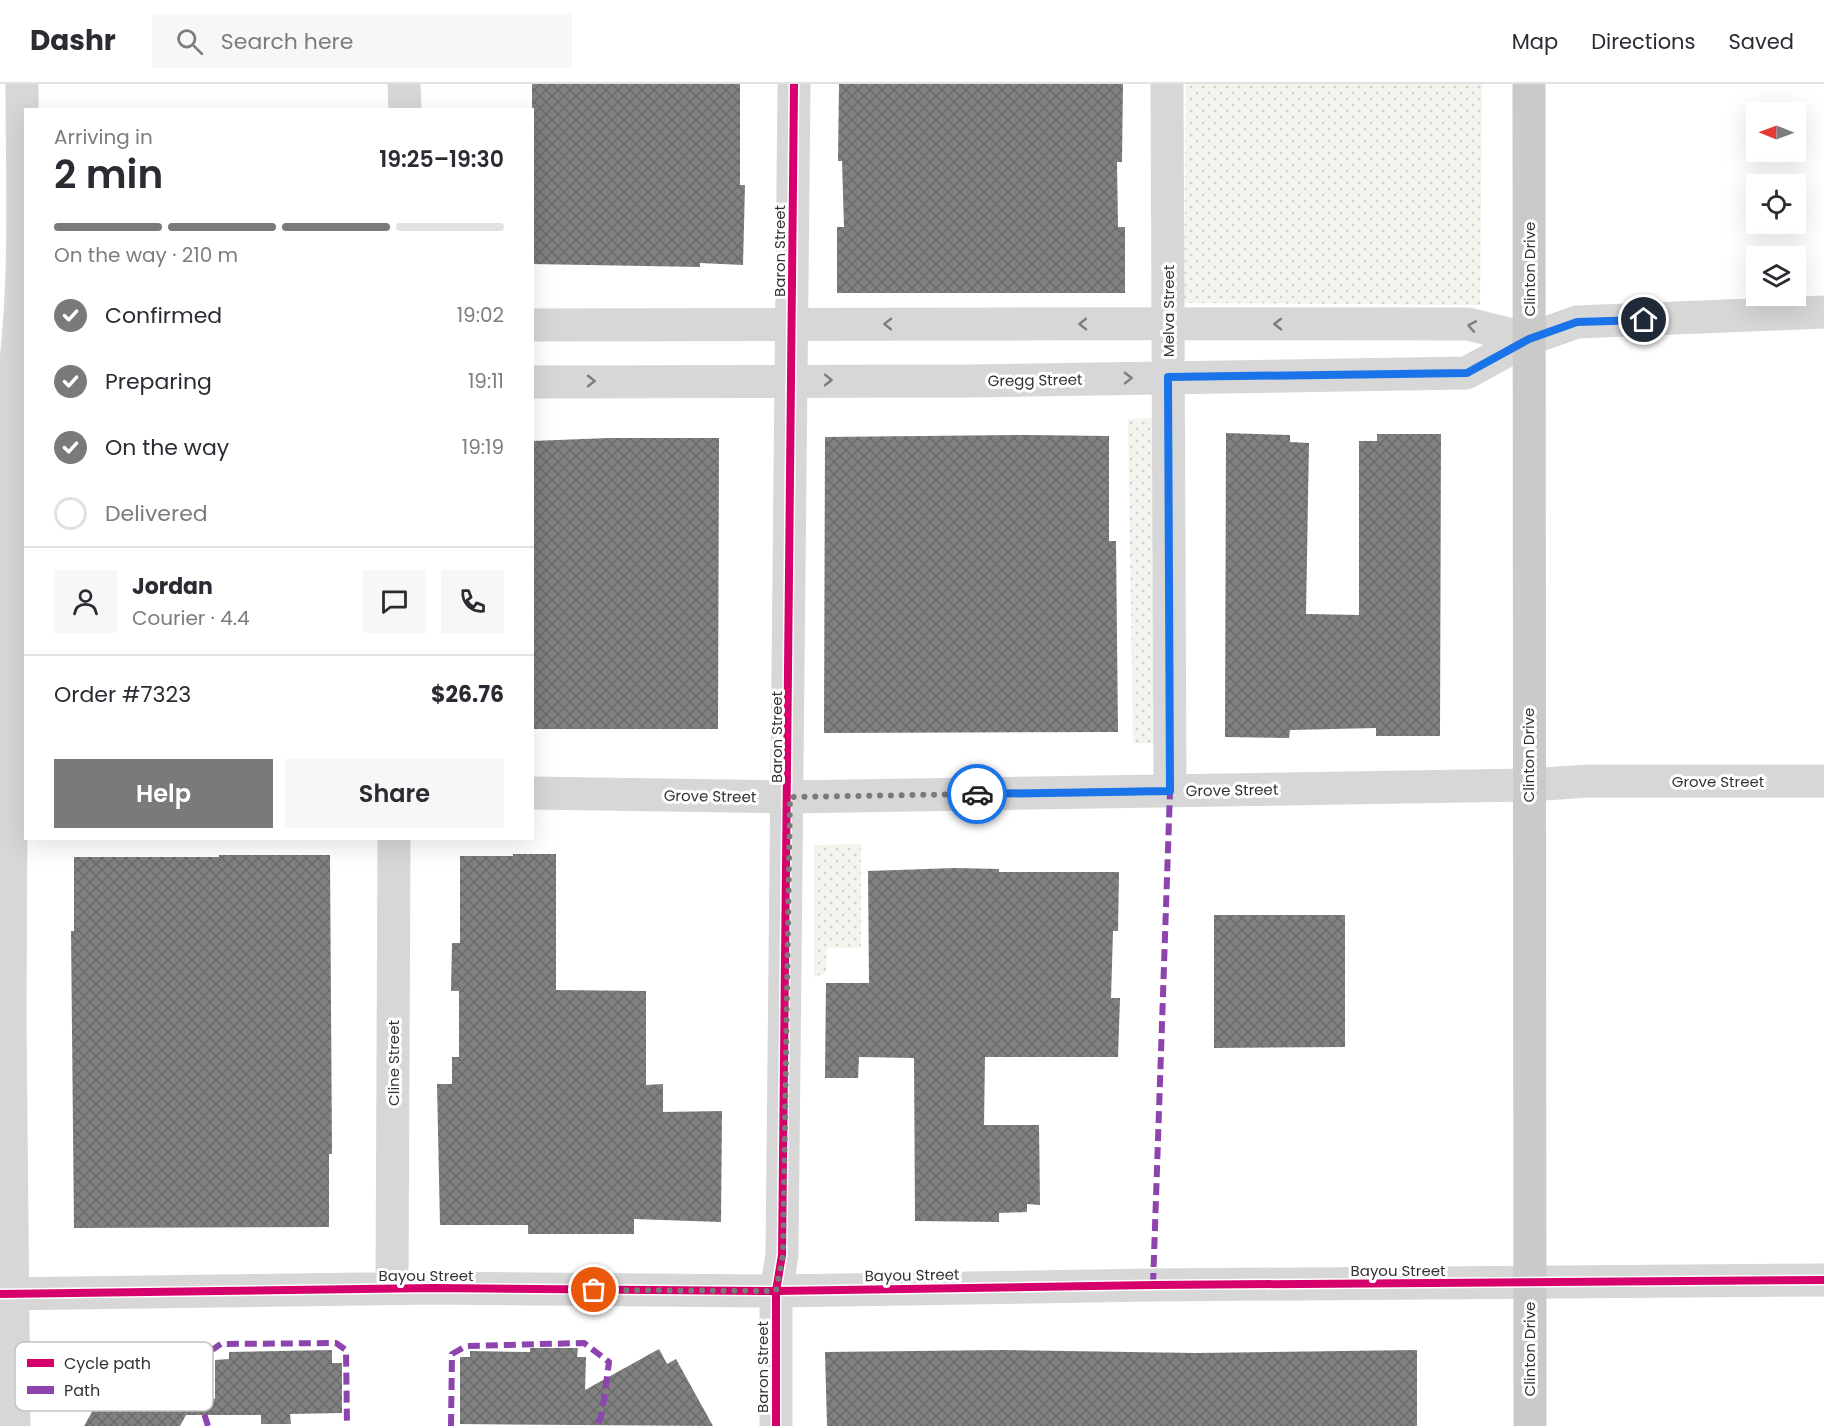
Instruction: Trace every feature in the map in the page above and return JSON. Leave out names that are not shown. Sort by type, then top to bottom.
[{"type":"main road","name":"Clinton Drive","points":[[1529,84],[1530,1426]]},
{"type":"street","points":[[14,1426],[6,1293],[12,795],[13,385],[21,84]]},
{"type":"street","points":[[404,84],[405,108]]},
{"type":"street","name":"Baron Street","points":[[776,1426],[776,1291],[783,1255],[790,797],[790,380],[794,84]]},
{"type":"street","name":"Melva Street","points":[[1167,84],[1170,791]]},
{"type":"street","name":"Gregg Street","points":[[534,382],[970,381],[1467,373],[1529,339],[1577,322],[1824,312]]},
{"type":"street","points":[[534,325],[792,322],[980,325],[1468,324],[1529,339]]},
{"type":"street","name":"Grove Street","points":[[534,793],[790,797],[1528,785],[1590,781],[1824,781]]},
{"type":"street","name":"Cline Street","points":[[392,1288],[394,840]]},
{"type":"street","name":"Bayou Street","points":[[6,1293],[392,1288],[776,1291],[1824,1280]]},
{"type":"shaded area","points":[[1186,84],[1482,84],[1480,305],[1184,303]]},
{"type":"shaded area","points":[[1155,418],[1161,743],[1133,743],[1128,419]]},
{"type":"shaded area","points":[[861,844],[861,948],[827,948],[826,973],[814,977],[814,845]]},
{"type":"building","points":[[532,84],[740,84],[740,185],[745,185],[743,265],[700,263],[700,267],[534,264],[534,108],[532,108]]},
{"type":"building","points":[[839,84],[1123,84],[1122,162],[1117,162],[1118,227],[1125,227],[1125,293],[837,293],[837,227],[844,227],[842,161],[838,161]]},
{"type":"building","points":[[1226,433],[1290,435],[1290,442],[1309,443],[1306,614],[1359,615],[1359,441],[1377,441],[1377,434],[1441,434],[1440,736],[1376,736],[1376,728],[1290,730],[1289,738],[1225,737]]},
{"type":"building","points":[[1109,436],[1109,541],[1116,541],[1118,732],[824,733],[825,437]]},
{"type":"building","points":[[719,438],[718,729],[534,729],[534,441]]},
{"type":"building","points":[[513,854],[556,854],[556,990],[646,991],[646,1085],[663,1084],[663,1112],[722,1111],[721,1222],[634,1219],[634,1234],[528,1234],[528,1225],[440,1225],[437,1084],[452,1084],[452,1057],[459,1057],[459,991],[451,991],[452,943],[460,943],[460,856],[513,856]]},
{"type":"building","points":[[219,855],[330,855],[332,1154],[329,1154],[329,1227],[74,1228],[71,931],[74,931],[74,857],[219,857]]},
{"type":"building","points":[[999,869],[999,872],[1119,872],[1118,931],[1113,931],[1111,998],[1120,998],[1118,1057],[985,1057],[984,1125],[1039,1125],[1040,1205],[1027,1204],[1027,1212],[999,1213],[999,1222],[915,1221],[914,1058],[859,1057],[858,1078],[825,1078],[826,983],[869,983],[868,871]]},
{"type":"building","points":[[1214,915],[1345,915],[1345,1047],[1214,1048]]},
{"type":"building","points":[[530,1348],[578,1348],[577,1357],[586,1357],[585,1390],[659,1349],[667,1364],[676,1359],[713,1426],[460,1424],[460,1357],[470,1357],[470,1351],[530,1352]]},
{"type":"building","points":[[332,1350],[332,1363],[342,1363],[342,1413],[290,1414],[291,1424],[261,1424],[261,1415],[186,1415],[180,1426],[84,1426],[92,1411],[213,1411],[215,1360],[229,1359],[229,1352]]},
{"type":"building","points":[[1005,1350],[1196,1353],[1417,1350],[1417,1426],[827,1426],[825,1352]]},
{"type":"marked path","points":[[1153,1285],[1170,791]]},
{"type":"marked path","points":[[213,1349],[221,1344],[336,1343],[346,1350],[347,1426]]},
{"type":"marked path","points":[[451,1426],[452,1354],[466,1346],[584,1343],[609,1362],[602,1413],[597,1426]]},
{"type":"marked path","points":[[203,1411],[208,1426]]},
{"type":"cycle path","points":[[776,1426],[776,1291],[782,1255],[790,669],[794,84]]},
{"type":"cycle path","points":[[0,1294],[434,1288],[776,1291],[1153,1285],[1824,1280]]},
{"type":"way so far","points":[[594,1290],[776,1291],[783,1255],[790,797],[977,794]]},
{"type":"route","points":[[977,794],[1170,791],[1168,377],[1467,373],[1529,339],[1577,322],[1644,320]]}]
